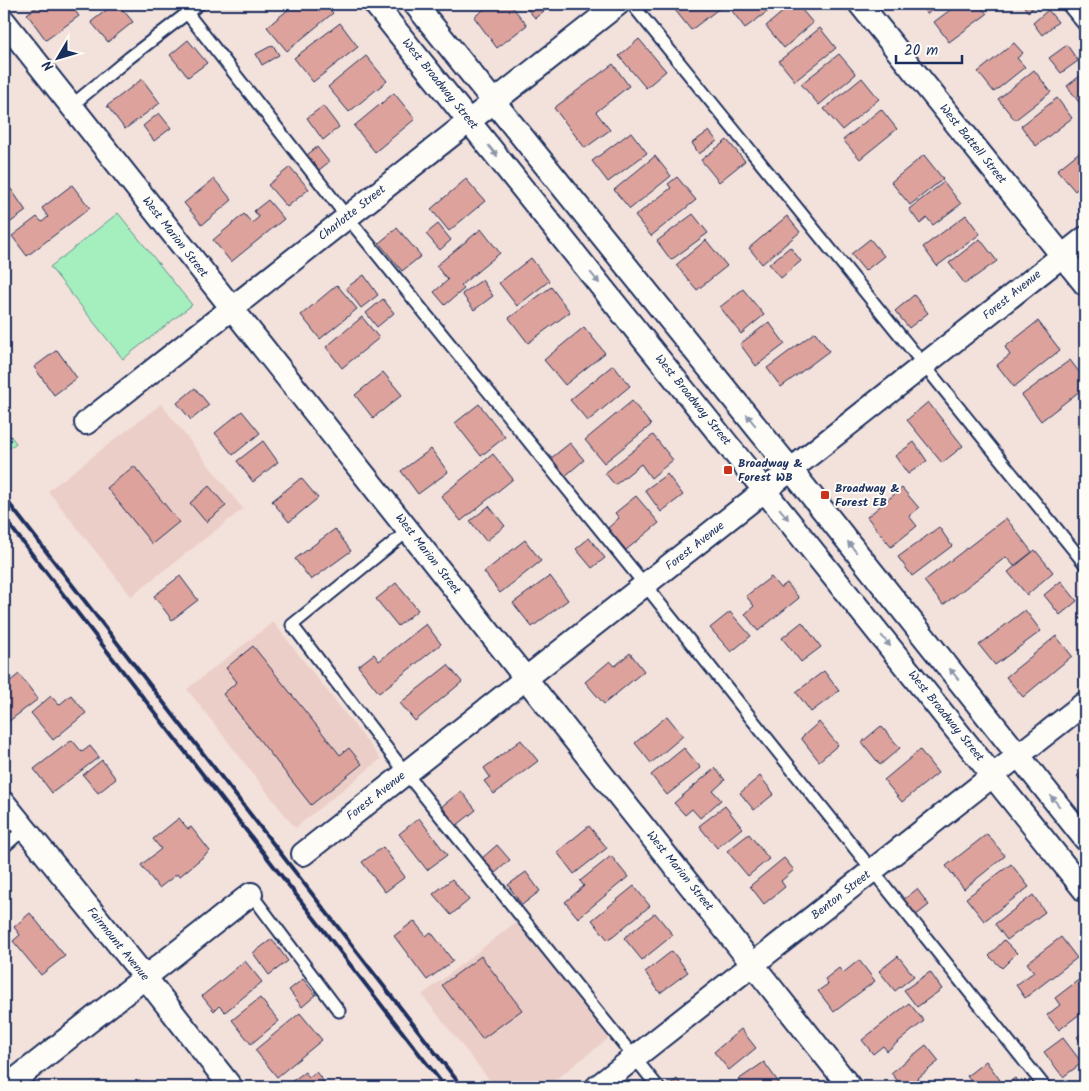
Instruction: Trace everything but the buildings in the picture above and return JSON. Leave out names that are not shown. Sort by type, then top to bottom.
[{"type":"street","name":"West Broadway Street","points":[[375,4],[766,490],[1085,891]]},
{"type":"street","points":[[415,4],[791,470],[1085,839]]},
{"type":"street","name":"Charlotte Street","points":[[86,422],[618,4]]},
{"type":"street","name":"West Battell Street","points":[[860,4],[1085,284]]},
{"type":"street","name":"West Marion Street","points":[[4,22],[850,1087]]},
{"type":"street","name":"Forest Avenue","points":[[303,854],[1085,238]]},
{"type":"street","name":"Benton Street","points":[[597,1087],[1085,703]]},
{"type":"street","name":"Fairmount Avenue","points":[[4,803],[231,1087]]},
{"type":"street","points":[[6,1087],[251,894]]},
{"type":"lane","points":[[71,106],[199,4]]},
{"type":"lane","points":[[632,4],[1085,564]]},
{"type":"lane","points":[[1067,4],[1085,26]]},
{"type":"lane","points":[[187,13],[347,217],[645,585],[1045,1087]]},
{"type":"lane","points":[[409,530],[292,625],[406,772],[658,1087]]},
{"type":"lane","points":[[4,847],[24,829]]},
{"type":"lane","points":[[251,894],[339,1011]]},
{"type":"shaded area","points":[[161,404],[243,509],[131,596],[48,491]]},
{"type":"shaded area","points":[[273,622],[381,759],[295,828],[187,689]]},
{"type":"shaded area","points":[[516,922],[609,1038],[546,1087],[495,1087],[422,995]]},
{"type":"green space","points":[[118,213],[192,305],[123,359],[50,267]]},
{"type":"green space","points":[[4,428],[16,443],[4,453]]},
{"type":"railway","points":[[4,497],[462,1087]]},
{"type":"railway","points":[[4,518],[445,1087]]},
{"type":"place","name":"Broadway & Forest WB","points":[[728,470]]},
{"type":"place","name":"Broadway & Forest EB","points":[[825,495]]}]
